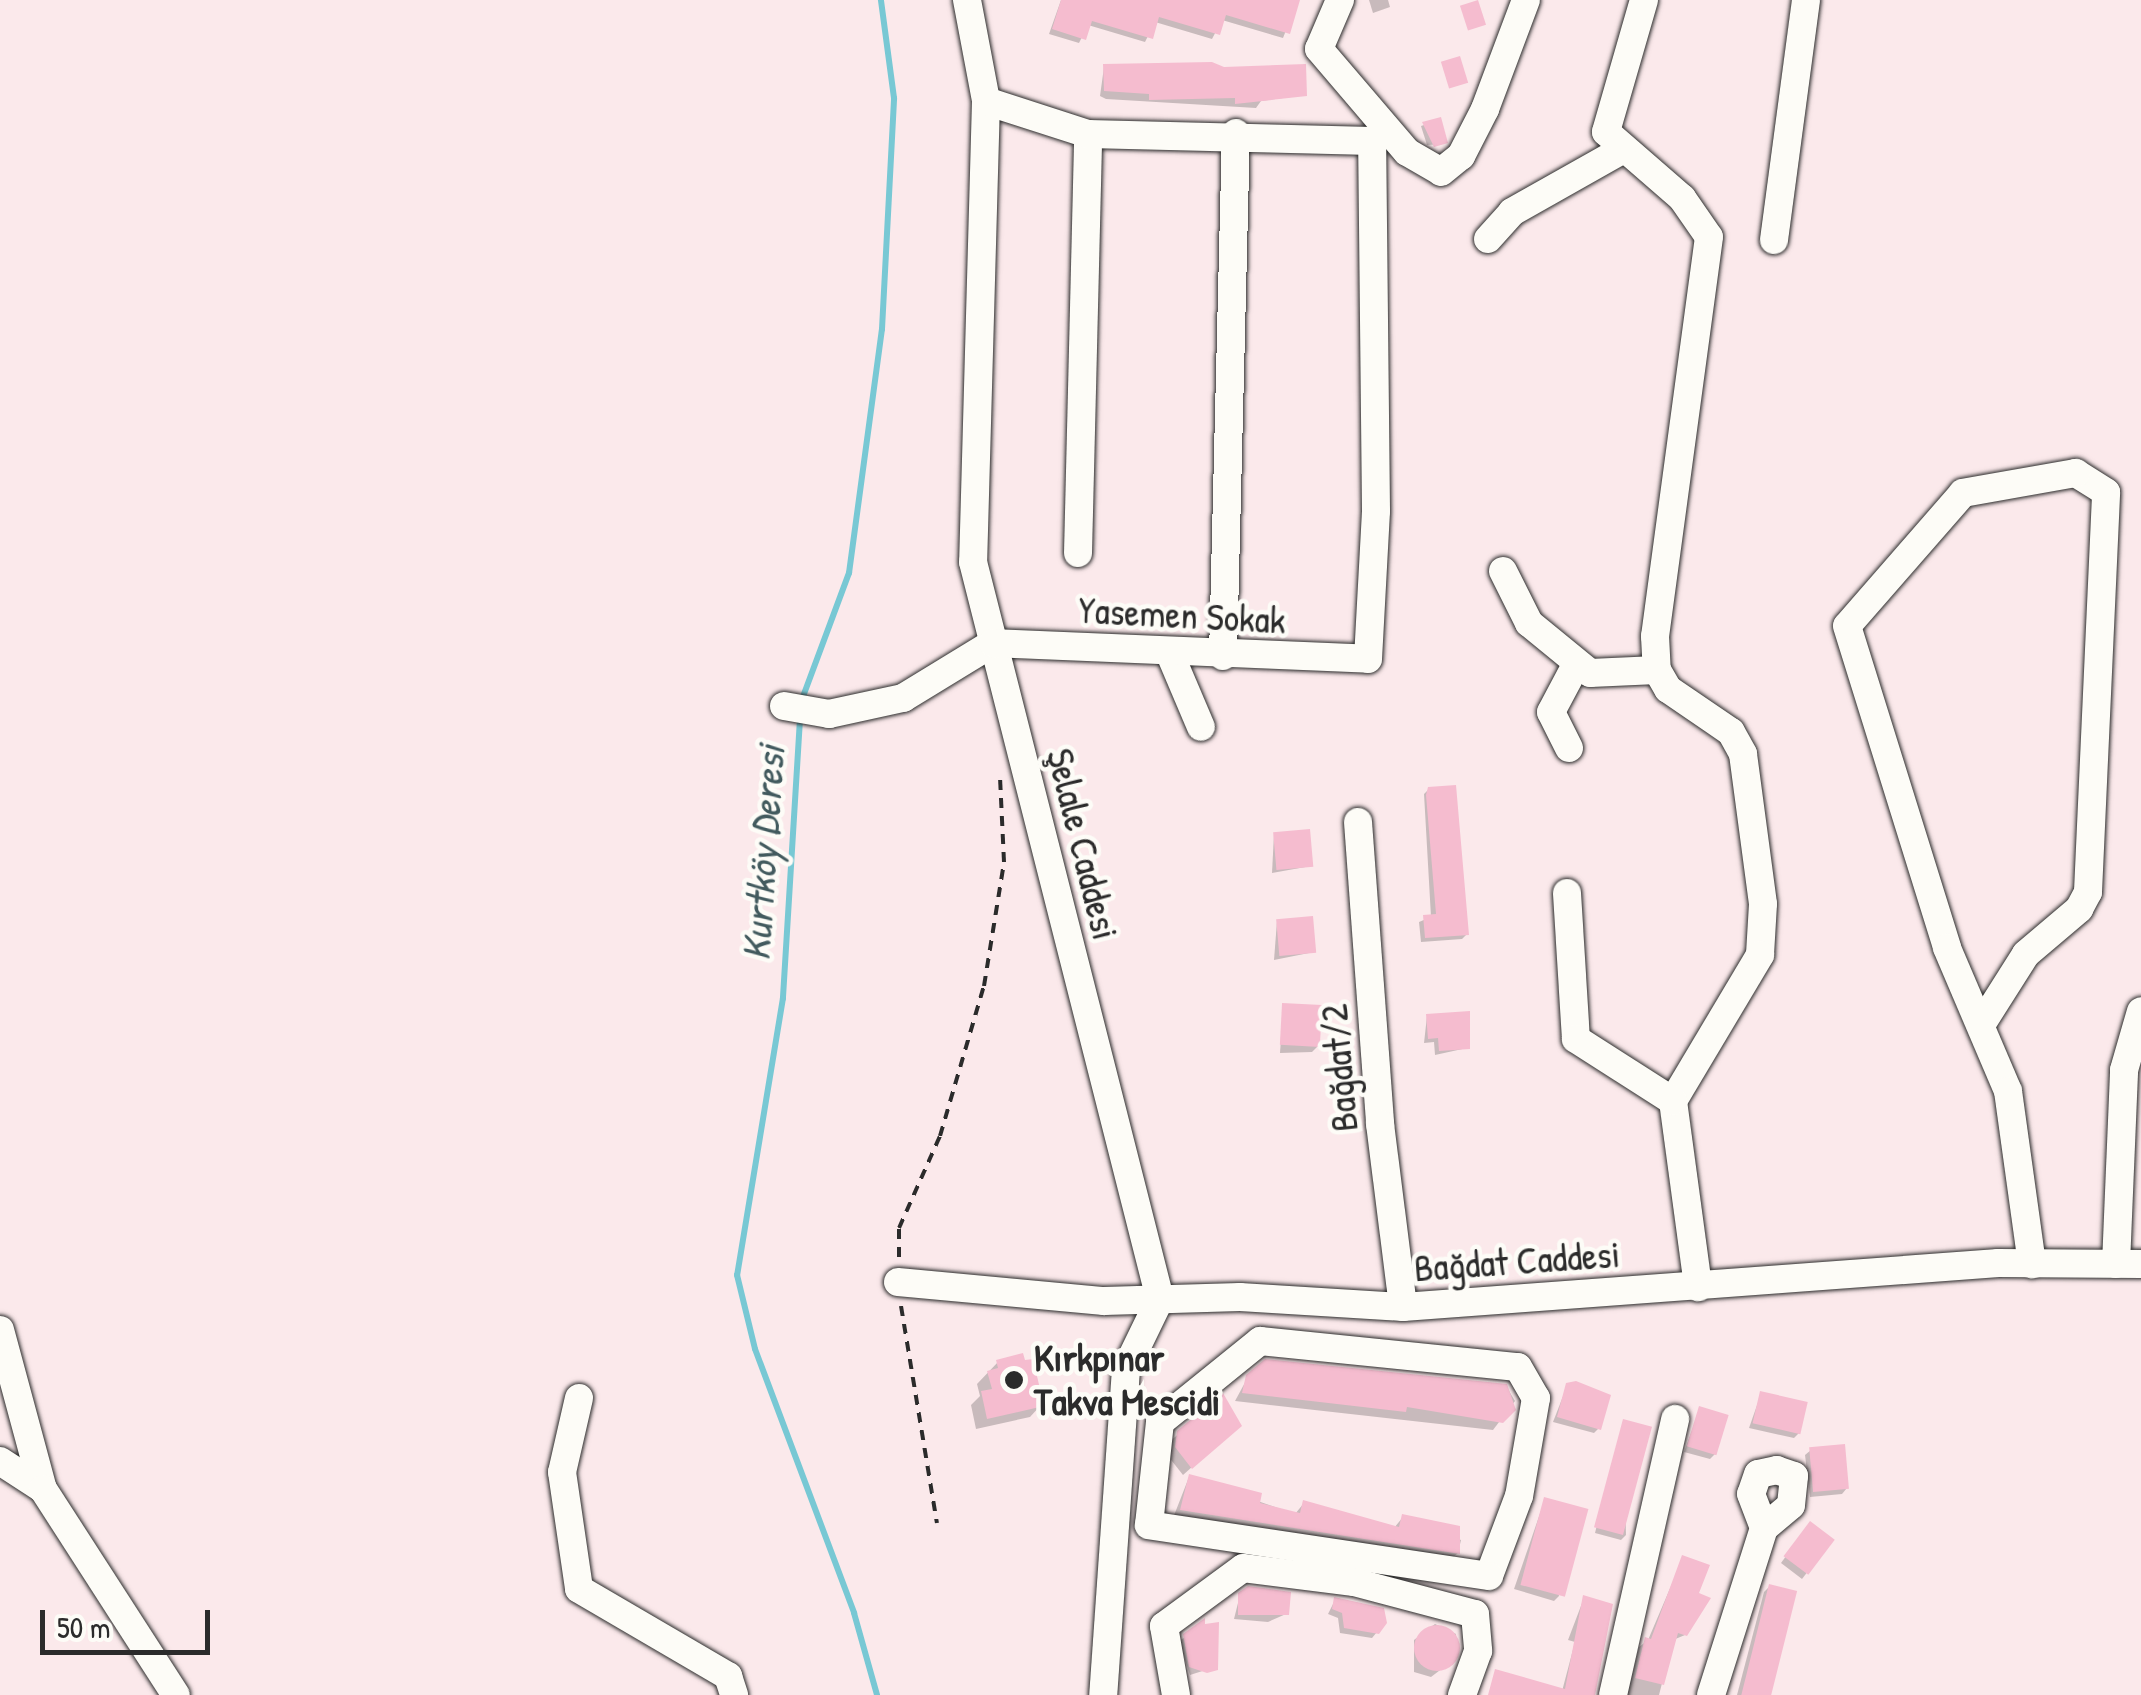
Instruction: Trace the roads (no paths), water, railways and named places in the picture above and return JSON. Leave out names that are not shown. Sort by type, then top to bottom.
[{"type":"street","name":"Şelale Caddesi","points":[[967,0],[986,101],[972,562],[1160,1299]]},
{"type":"street","points":[[1340,0],[1320,49],[1407,152],[1441,172],[1461,156],[1485,109],[1526,0]]},
{"type":"street","points":[[1644,0],[1606,132],[1622,150],[1682,198],[1708,237],[1655,636],[1657,670],[1668,689],[1731,732],[1744,754],[1764,904],[1760,956],[1673,1101],[1698,1286]]},
{"type":"street","points":[[1774,240],[1806,0]]},
{"type":"street","points":[[986,101],[1088,134],[1236,133],[1223,656]]},
{"type":"street","name":"Yasemen Sokak","points":[[993,644],[1368,660],[1376,511],[1372,140],[1236,133]]},
{"type":"street","points":[[1078,554],[1088,134]]},
{"type":"street","points":[[1488,240],[1512,212],[1622,150]]},
{"type":"street","points":[[1981,1025],[2026,954],[2080,909],[2088,892],[2106,492],[2076,473],[1962,494],[1847,626],[1947,948],[2008,1090],[2032,1264]]},
{"type":"street","points":[[1503,571],[1529,623],[1590,673],[1657,670]]},
{"type":"street","points":[[784,706],[829,714],[903,698],[993,644]]},
{"type":"street","points":[[1170,654],[1201,727]]},
{"type":"street","points":[[1570,748],[1551,712],[1577,663]]},
{"type":"street","name":"Bağdat/2","points":[[1358,822],[1380,1124],[1403,1307]]},
{"type":"street","points":[[1567,893],[1576,1039],[1673,1101]]},
{"type":"street","points":[[2128,1264],[2124,1070],[2141,1011]]},
{"type":"street","name":"Bağdat Caddesi","points":[[898,1282],[1104,1301],[1240,1297],[1403,1307],[2032,1264],[2128,1264]]},
{"type":"street","points":[[1103,1695],[1126,1370],[1160,1299]]},
{"type":"street","points":[[0,1330],[44,1489],[176,1695]]},
{"type":"street","points":[[1260,1341],[1518,1368],[1536,1398],[1520,1496],[1488,1576],[1149,1525],[1153,1461],[1160,1422],[1260,1341]]},
{"type":"street","points":[[578,1398],[562,1472],[579,1590],[728,1676],[734,1695]]},
{"type":"street","points":[[1613,1695],[1675,1419]]},
{"type":"street","points":[[0,1461],[44,1489]]},
{"type":"street","points":[[1712,1695],[1764,1528]]},
{"type":"street","points":[[1176,1695],[1164,1626],[1243,1568],[1354,1582],[1474,1614],[1478,1651],[1462,1695]]},
{"type":"waterway","name":"Kurtköy Deresi","points":[[801,702],[849,573],[882,329],[894,98],[881,0]]},
{"type":"waterway","name":"Kurtköy Deresi","points":[[800,719],[783,998],[737,1275],[755,1349],[854,1613],[877,1695]]},
{"type":"place","name":"Kırkpınar Takva Mescidi","points":[[1014,1380]]}]
